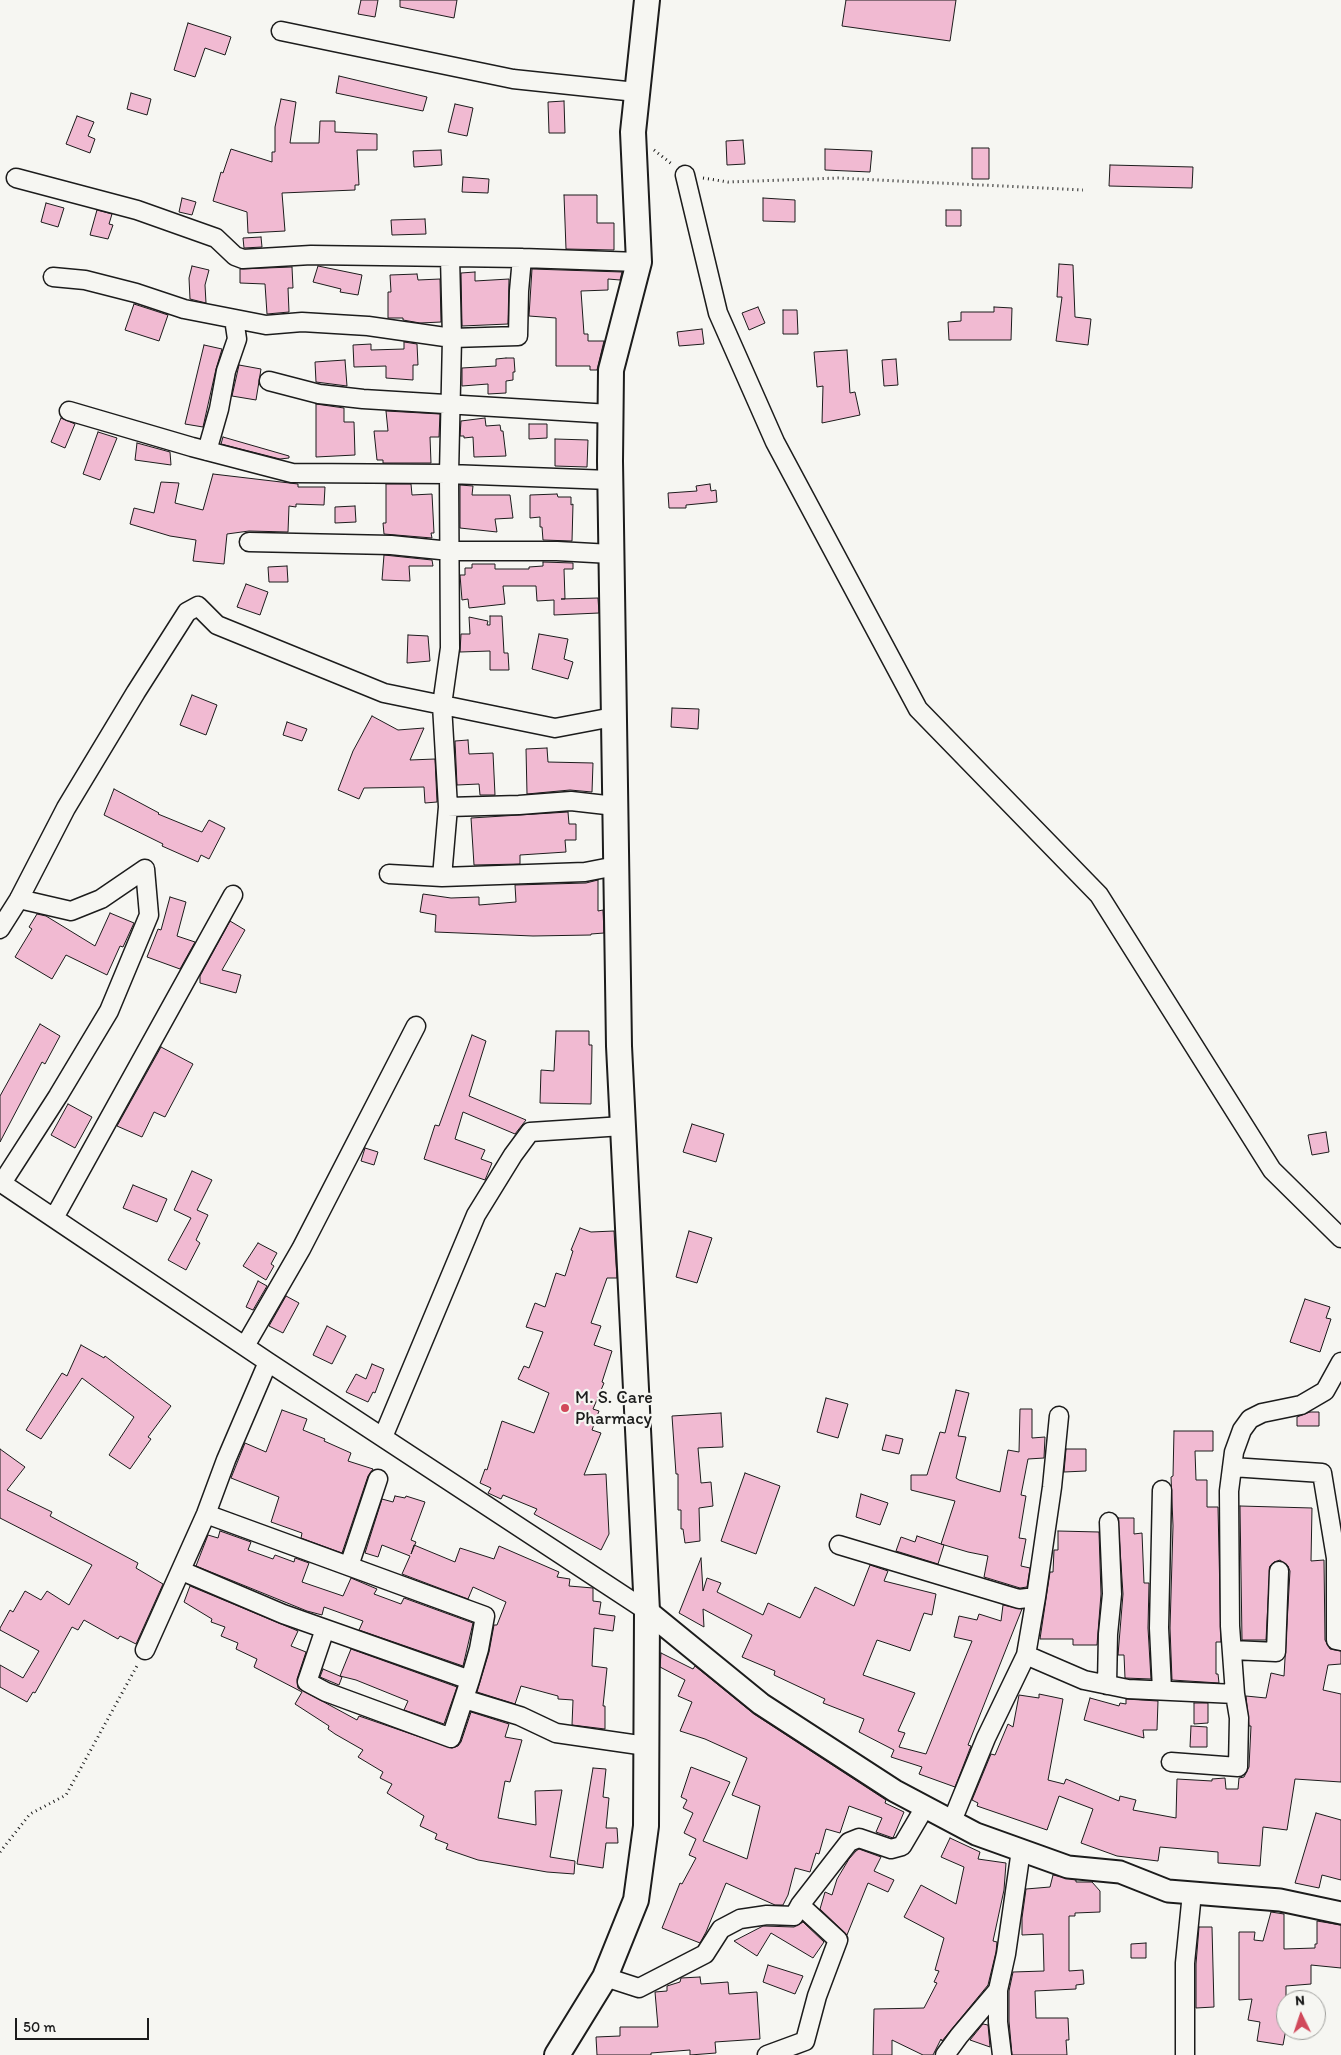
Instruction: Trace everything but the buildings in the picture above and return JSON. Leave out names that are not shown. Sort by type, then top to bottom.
[{"type":"main road","points":[[557,2055],[605,1977],[636,1900],[646,1826],[647,1611],[619,1046],[614,806],[610,414],[611,370],[639,262],[633,132],[647,0]]},
{"type":"street","points":[[281,31],[513,78],[636,92]]},
{"type":"street","points":[[685,175],[718,313],[775,442],[918,709],[1099,895],[1272,1170],[1341,1238]]},
{"type":"street","points":[[16,178],[137,210],[216,238],[235,256],[242,259],[312,255],[639,262]]},
{"type":"street","points":[[442,877],[448,807],[442,705],[450,648],[452,338],[450,257]]},
{"type":"street","points":[[53,277],[85,280],[136,293],[184,309],[266,325],[302,322],[368,326],[452,338],[518,336],[522,258]]},
{"type":"street","points":[[207,451],[219,409],[226,371],[237,339],[234,319]]},
{"type":"street","points":[[270,381],[319,394],[451,405],[610,414]]},
{"type":"street","points":[[69,411],[207,451],[292,473],[450,474],[610,480]]},
{"type":"street","points":[[249,542],[391,545],[450,551],[557,551],[611,554]]},
{"type":"street","points":[[0,929],[19,899],[66,808],[136,692],[187,612],[198,606],[217,625],[376,689],[442,705],[555,728],[613,717]]},
{"type":"street","points":[[448,807],[570,801],[614,806]]},
{"type":"street","points":[[389,874],[442,877],[585,872],[616,866]]},
{"type":"street","points":[[19,899],[71,911],[101,899],[145,869],[149,915],[109,1011],[58,1096],[1,1182],[268,1362],[647,1611],[761,1704],[895,1791],[976,1834],[1068,1867],[1120,1872],[1168,1891],[1280,1900],[1341,1913]]},
{"type":"street","points":[[54,1218],[233,895]]},
{"type":"street","points":[[245,1346],[305,1241],[416,1026]]},
{"type":"street","points":[[383,1437],[476,1215],[513,1155],[530,1132],[623,1126]]},
{"type":"street","points":[[145,1650],[182,1571],[226,1460],[268,1362]]},
{"type":"street","points":[[1171,1762],[1238,1768],[1239,1718],[1235,1694],[1228,1572],[1229,1491],[1234,1452],[1242,1430],[1250,1419],[1262,1413],[1301,1404],[1325,1391],[1341,1362]]},
{"type":"street","points":[[952,1821],[986,1738],[1026,1655],[1052,1487],[1059,1416]]},
{"type":"street","points":[[1232,1467],[1322,1473],[1336,1558],[1336,1640],[1341,1641]]},
{"type":"street","points":[[349,1566],[378,1479]]},
{"type":"street","points":[[1162,1490],[1159,1628],[1162,1690]]},
{"type":"street","points":[[206,1514],[485,1616],[470,1680],[451,1738],[326,1692],[307,1682],[325,1629]]},
{"type":"street","points":[[1107,1684],[1108,1634],[1112,1594],[1109,1522]]},
{"type":"street","points":[[839,1545],[1019,1600],[1036,1597]]},
{"type":"street","points":[[182,1571],[283,1614],[470,1680]]},
{"type":"street","points":[[1232,1650],[1276,1652],[1279,1571]]},
{"type":"street","points":[[1026,1655],[1084,1680],[1128,1689],[1235,1694]]},
{"type":"street","points":[[464,1700],[520,1716],[556,1733],[646,1746]]},
{"type":"street","points":[[605,1977],[640,1988],[705,1954],[721,1929],[740,1919],[766,1915],[794,1916],[800,1905],[849,1842],[859,1838],[891,1849],[902,1846],[925,1807]]},
{"type":"street","points":[[1002,2055],[998,2022],[998,1990],[1006,1954],[1021,1850]]},
{"type":"street","points":[[1185,2055],[1185,1963],[1192,1893]]},
{"type":"street","points":[[767,2055],[805,2041],[817,1996],[838,1940],[800,1905]]},
{"type":"street","points":[[946,2055],[958,2036],[998,1990]]},
{"type":"path","points":[[633,132],[685,175],[728,182],[838,178],[1083,190]]},
{"type":"path","points":[[0,1852],[30,1814],[66,1795],[145,1650]]},
{"type":"place","name":"M. S. Care Pharmacy","points":[[565,1408]]}]
